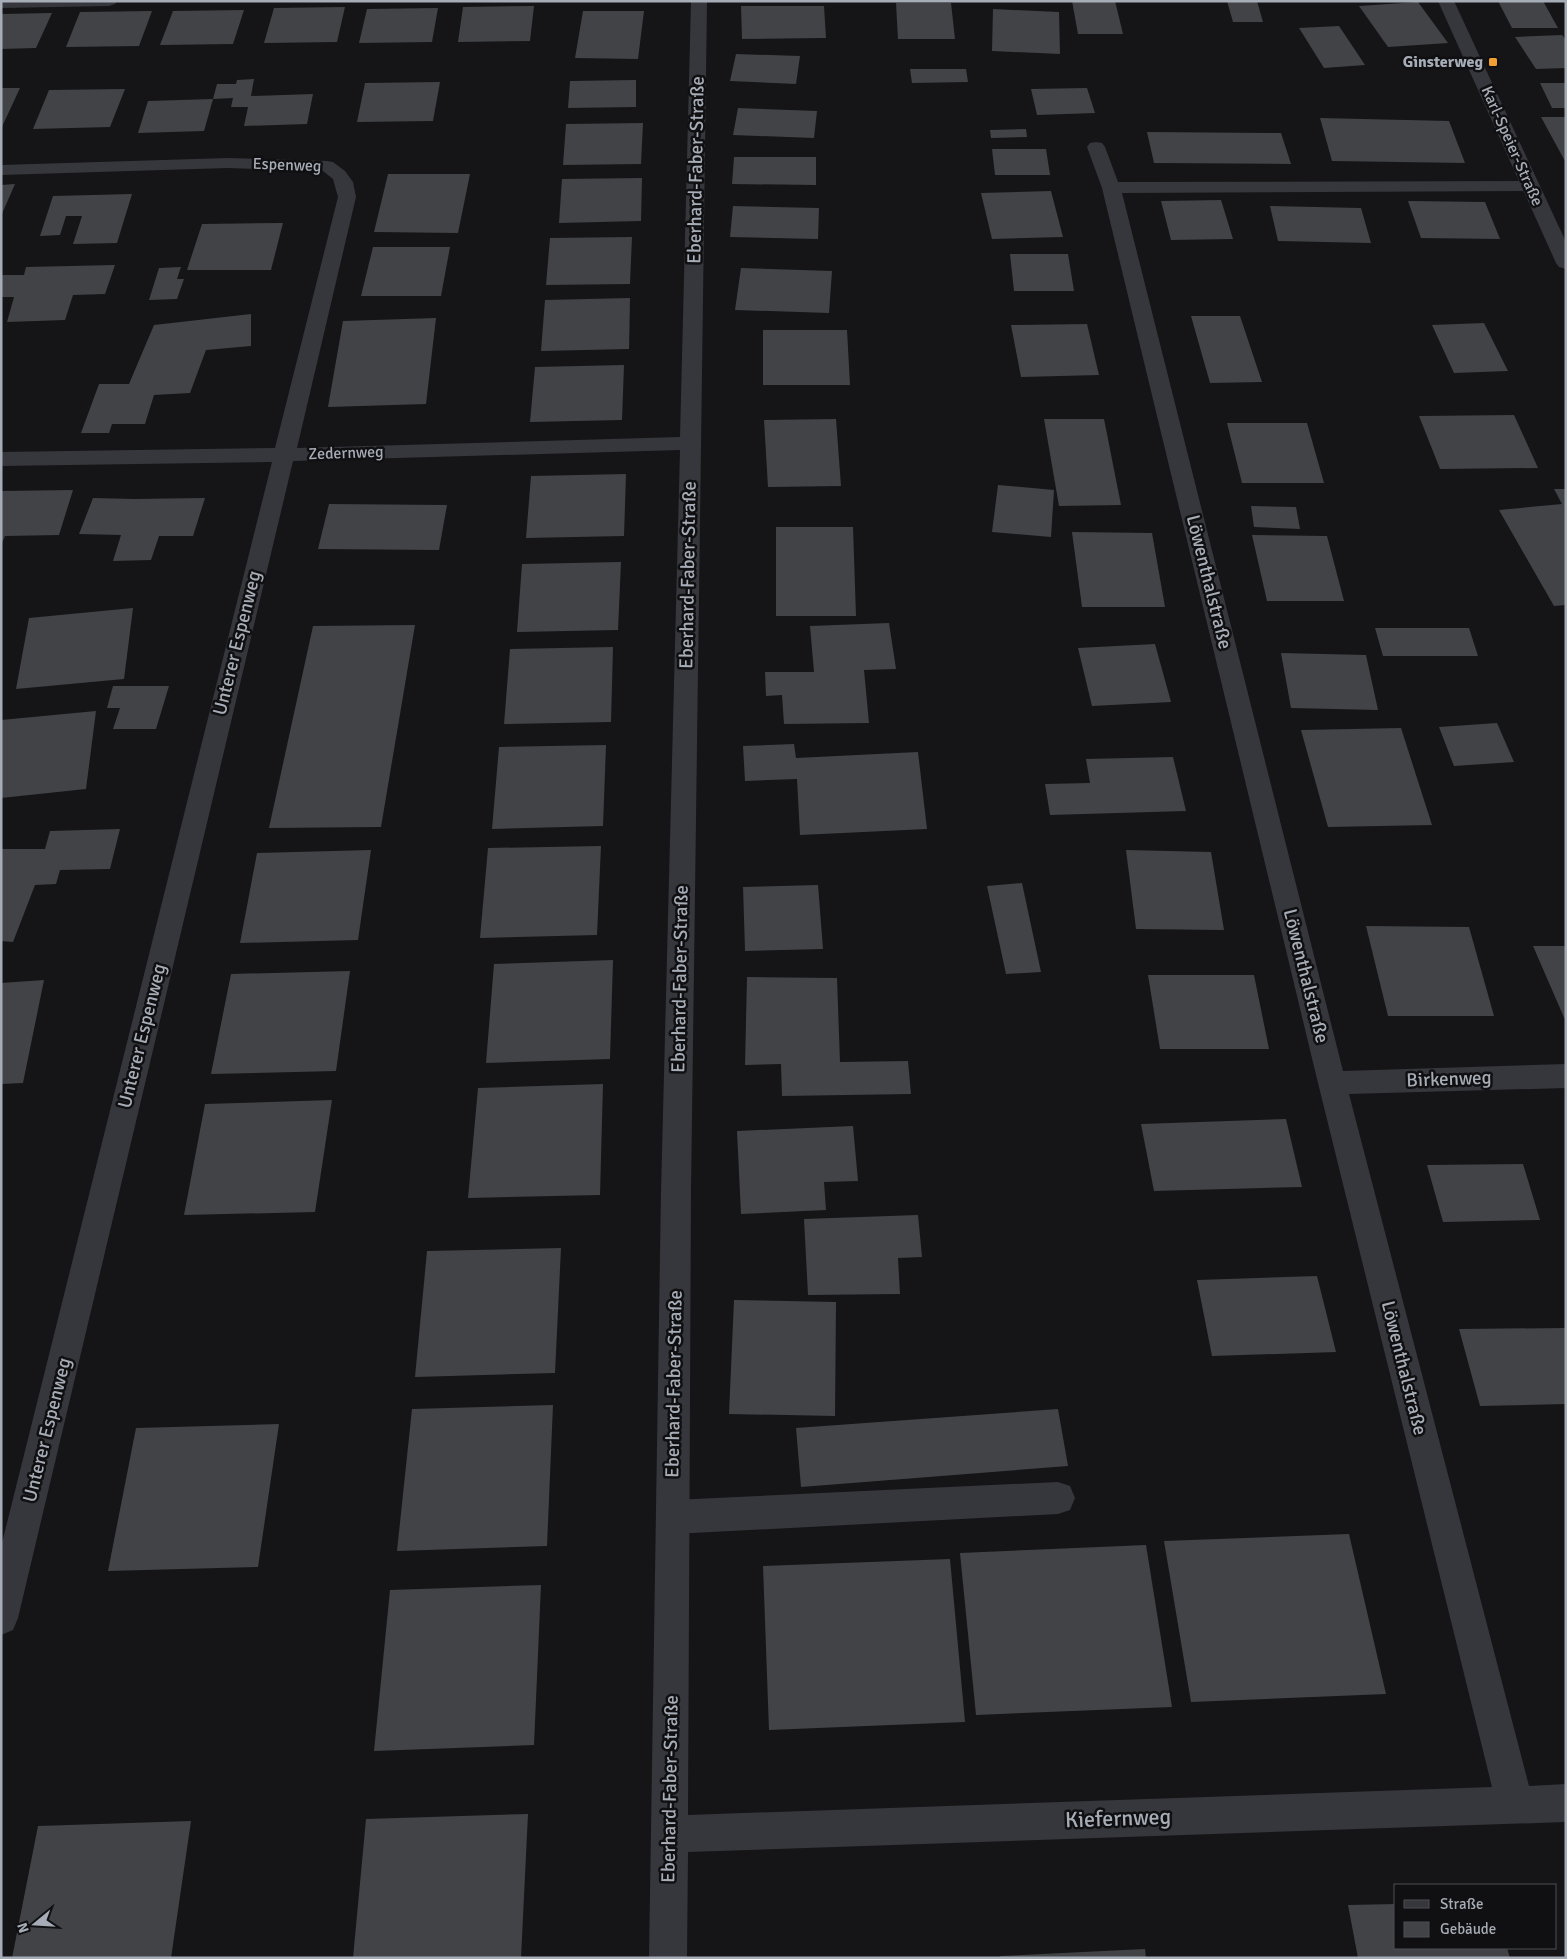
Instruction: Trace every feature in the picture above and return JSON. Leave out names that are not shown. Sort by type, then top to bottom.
[{"type":"street","points":[[1,3],[109,1]]},
{"type":"street","name":"Eberhard-Faber-Straße","points":[[668,1958],[676,1191],[699,1]]},
{"type":"street","name":"Karl-Speier-Straße","points":[[1446,1],[1566,263]]},
{"type":"street","name":"Löwenthalstraße","points":[[1096,147],[1111,188],[1332,1083],[1515,1804]]},
{"type":"street","name":"Espenweg","points":[[1,170],[228,164],[327,166],[338,172],[345,183],[347,197],[283,454]]},
{"type":"street","points":[[1111,188],[1530,186]]},
{"type":"street","name":"Zedernweg","points":[[1,458],[283,454],[690,444]]},
{"type":"street","name":"Unterer Espenweg","points":[[1,1618],[283,454]]},
{"type":"street","name":"Birkenweg","points":[[1332,1083],[1566,1076]]},
{"type":"street","points":[[673,1517],[1058,1498]]},
{"type":"street","name":"Kiefernweg","points":[[670,1834],[1566,1803]]},
{"type":"building","points":[[1072,1],[1115,1],[1123,34],[1078,34]]},
{"type":"building","points":[[1227,1],[1257,1],[1263,22],[1233,22]]},
{"type":"building","points":[[1498,1],[1543,1],[1558,28],[1512,28]]},
{"type":"building","points":[[1418,2],[1448,43],[1388,47],[1359,6]]},
{"type":"building","points":[[896,3],[951,3],[955,39],[898,39]]},
{"type":"building","points":[[534,6],[530,41],[458,42],[463,7]]},
{"type":"building","points":[[741,6],[824,6],[826,38],[742,39]]},
{"type":"building","points":[[345,7],[337,42],[264,43],[274,8]]},
{"type":"building","points":[[438,8],[432,42],[359,43],[367,9]]},
{"type":"building","points":[[993,9],[1059,12],[1060,54],[992,51]]},
{"type":"building","points":[[244,10],[233,44],[160,45],[173,11]]},
{"type":"building","points":[[152,11],[139,46],[66,47],[80,12]]},
{"type":"building","points":[[583,11],[644,11],[638,59],[575,58]]},
{"type":"building","points":[[52,13],[36,48],[1,49],[1,14]]},
{"type":"building","points":[[1339,26],[1365,65],[1324,68],[1299,28]]},
{"type":"building","points":[[1562,35],[1566,40],[1566,68],[1536,69],[1515,37]]},
{"type":"building","points":[[736,54],[800,56],[796,84],[730,81]]},
{"type":"building","points":[[910,69],[966,69],[968,82],[912,83]]},
{"type":"building","points":[[254,79],[251,96],[313,94],[307,124],[244,126],[248,107],[231,107],[233,98],[213,99],[217,84],[236,84],[237,80]]},
{"type":"building","points":[[636,80],[636,107],[568,108],[570,81]]},
{"type":"building","points":[[440,82],[433,121],[357,122],[365,83]]},
{"type":"building","points":[[1540,83],[1566,83],[1566,108],[1552,108]]},
{"type":"building","points":[[1,88],[20,88],[1,129]]},
{"type":"building","points":[[1087,88],[1095,113],[1037,115],[1031,89]]},
{"type":"building","points":[[125,89],[110,127],[33,129],[49,90]]},
{"type":"building","points":[[213,99],[204,131],[138,133],[148,101]]},
{"type":"building","points":[[738,108],[817,111],[814,138],[733,135]]},
{"type":"building","points":[[1541,117],[1566,117],[1566,163]]},
{"type":"building","points":[[1320,118],[1449,121],[1465,163],[1332,161]]},
{"type":"building","points":[[643,123],[641,164],[563,165],[566,124]]},
{"type":"building","points":[[1026,129],[1027,137],[991,138],[990,130]]},
{"type":"building","points":[[1147,132],[1281,133],[1291,164],[1154,163]]},
{"type":"building","points":[[992,149],[1046,149],[1050,175],[995,175]]},
{"type":"building","points":[[734,157],[816,157],[816,185],[732,184]]},
{"type":"building","points":[[388,174],[470,174],[458,233],[374,232]]},
{"type":"building","points":[[642,178],[641,221],[559,223],[562,179]]},
{"type":"building","points":[[15,184],[1,216],[1,185]]},
{"type":"building","points":[[1051,191],[1063,237],[992,239],[981,193]]},
{"type":"building","points":[[132,194],[117,243],[73,244],[82,216],[66,216],[60,235],[40,236],[53,196]]},
{"type":"building","points":[[1221,200],[1233,239],[1171,240],[1161,201]]},
{"type":"building","points":[[1408,201],[1485,202],[1500,239],[1421,238]]},
{"type":"building","points":[[733,206],[819,208],[818,239],[730,237]]},
{"type":"building","points":[[1270,206],[1361,208],[1371,243],[1278,241]]},
{"type":"building","points":[[283,223],[271,270],[187,270],[202,224]]},
{"type":"building","points":[[632,237],[630,284],[546,285],[550,238]]},
{"type":"building","points":[[373,247],[450,247],[441,296],[361,296]]},
{"type":"building","points":[[1010,254],[1068,254],[1074,291],[1014,291]]},
{"type":"building","points":[[115,265],[105,294],[73,295],[65,320],[7,322],[14,297],[1,297],[1,275],[24,275],[26,267]]},
{"type":"building","points":[[181,267],[177,279],[184,279],[177,299],[149,300],[159,268]]},
{"type":"building","points":[[741,268],[832,271],[829,313],[735,310]]},
{"type":"building","points":[[630,298],[629,349],[541,351],[545,300]]},
{"type":"building","points":[[251,314],[251,346],[206,350],[190,393],[154,395],[145,424],[112,424],[109,433],[81,433],[99,384],[129,384],[154,325]]},
{"type":"building","points":[[1191,316],[1240,316],[1262,382],[1210,383]]},
{"type":"building","points":[[436,318],[426,404],[328,407],[343,321]]},
{"type":"building","points":[[1484,323],[1508,371],[1454,373],[1432,325]]},
{"type":"building","points":[[1087,324],[1099,375],[1021,377],[1011,325]]},
{"type":"building","points":[[763,330],[847,330],[850,385],[763,385]]},
{"type":"building","points":[[624,365],[622,420],[530,422],[535,367]]},
{"type":"building","points":[[1514,415],[1538,468],[1440,469],[1419,416]]},
{"type":"building","points":[[836,419],[841,486],[768,487],[764,420]]},
{"type":"building","points":[[1044,419],[1104,419],[1121,505],[1059,506]]},
{"type":"building","points":[[1227,423],[1307,423],[1324,483],[1242,483]]},
{"type":"building","points":[[626,474],[624,536],[526,538],[531,476]]},
{"type":"building","points":[[998,485],[1054,490],[1051,537],[992,532]]},
{"type":"building","points":[[1554,489],[1566,489],[1566,605],[1554,606],[1499,510],[1562,504]]},
{"type":"building","points":[[73,490],[59,535],[5,536],[1,545],[1,491]]},
{"type":"building","points":[[93,498],[205,498],[193,536],[159,536],[151,560],[113,561],[121,535],[79,534]]},
{"type":"building","points":[[329,504],[447,505],[439,550],[318,549]]},
{"type":"building","points":[[1251,506],[1296,507],[1300,529],[1254,527]]},
{"type":"building","points":[[776,527],[853,527],[856,616],[776,616]]},
{"type":"building","points":[[1072,532],[1152,533],[1165,607],[1082,607]]},
{"type":"building","points":[[1252,535],[1327,536],[1344,601],[1267,601]]},
{"type":"building","points":[[621,562],[618,630],[517,632],[522,564]]},
{"type":"building","points":[[133,608],[124,679],[16,689],[29,618]]},
{"type":"building","points":[[889,623],[896,669],[864,670],[869,723],[784,724],[782,695],[766,696],[765,672],[814,672],[810,626]]},
{"type":"building","points":[[415,625],[381,827],[269,828],[313,626]]},
{"type":"building","points":[[1375,628],[1469,628],[1478,656],[1383,656]]},
{"type":"building","points":[[1155,644],[1171,702],[1092,706],[1078,648]]},
{"type":"building","points":[[613,647],[611,722],[504,724],[510,649]]},
{"type":"building","points":[[1281,653],[1366,655],[1378,710],[1291,708]]},
{"type":"building","points":[[113,686],[169,686],[156,729],[113,729],[120,708],[107,708]]},
{"type":"building","points":[[96,711],[86,789],[1,798],[1,720]]},
{"type":"building","points":[[1497,723],[1514,762],[1454,766],[1439,727]]},
{"type":"building","points":[[1401,728],[1432,825],[1328,827],[1301,730]]},
{"type":"building","points":[[794,744],[796,758],[918,752],[927,829],[800,835],[797,779],[745,781],[743,746]]},
{"type":"building","points":[[606,745],[603,826],[492,829],[499,747]]},
{"type":"building","points":[[1173,757],[1186,811],[1050,815],[1045,784],[1090,783],[1086,759]]},
{"type":"building","points":[[120,829],[110,869],[60,870],[56,884],[35,885],[13,942],[1,941],[1,849],[45,849],[50,831]]},
{"type":"building","points":[[601,846],[597,935],[480,938],[488,848]]},
{"type":"building","points":[[371,850],[358,940],[240,943],[257,853]]},
{"type":"building","points":[[1126,850],[1211,852],[1224,930],[1136,929]]},
{"type":"building","points":[[1022,883],[1041,972],[1006,974],[987,886]]},
{"type":"building","points":[[818,885],[823,949],[745,951],[743,887]]},
{"type":"building","points":[[1366,926],[1469,927],[1494,1016],[1388,1016]]},
{"type":"building","points":[[1533,946],[1566,946],[1566,1022]]},
{"type":"building","points":[[613,960],[610,1059],[486,1063],[494,964]]},
{"type":"building","points":[[350,971],[336,1071],[211,1074],[231,974]]},
{"type":"building","points":[[1148,975],[1254,975],[1269,1049],[1160,1049]]},
{"type":"building","points":[[747,977],[837,978],[840,1062],[908,1061],[911,1094],[782,1096],[781,1064],[745,1065]]},
{"type":"building","points":[[44,980],[23,1083],[1,1084],[1,983]]},
{"type":"building","points":[[603,1084],[600,1195],[468,1198],[478,1088]]},
{"type":"building","points":[[332,1100],[315,1212],[184,1215],[205,1104]]},
{"type":"building","points":[[1286,1119],[1302,1187],[1154,1191],[1141,1124]]},
{"type":"building","points":[[853,1126],[858,1181],[824,1182],[826,1210],[741,1214],[737,1131]]},
{"type":"building","points":[[1523,1164],[1540,1220],[1443,1222],[1427,1165]]},
{"type":"building","points":[[918,1215],[922,1257],[898,1258],[900,1294],[808,1295],[804,1219]]},
{"type":"building","points":[[561,1248],[555,1373],[415,1377],[427,1251]]},
{"type":"building","points":[[1317,1276],[1336,1352],[1212,1356],[1197,1280]]},
{"type":"building","points":[[734,1300],[836,1302],[835,1416],[729,1414]]},
{"type":"building","points":[[1566,1328],[1566,1404],[1480,1406],[1459,1329]]},
{"type":"building","points":[[553,1405],[547,1546],[397,1551],[412,1409]]},
{"type":"building","points":[[1058,1409],[1068,1466],[801,1487],[796,1428]]},
{"type":"building","points":[[279,1424],[258,1567],[108,1571],[136,1428]]},
{"type":"building","points":[[1349,1534],[1386,1694],[1191,1702],[1164,1541]]},
{"type":"building","points":[[1146,1545],[1172,1707],[976,1715],[960,1553]]},
{"type":"building","points":[[950,1559],[965,1722],[769,1730],[763,1566]]},
{"type":"building","points":[[541,1585],[534,1745],[374,1751],[390,1590]]},
{"type":"building","points":[[528,1814],[521,1958],[353,1958],[366,1819]]},
{"type":"building","points":[[191,1821],[171,1958],[12,1958],[38,1826]]},
{"type":"building","points":[[1394,1904],[1394,1949],[1507,1949],[1510,1958],[1358,1958],[1348,1905]]},
{"type":"building","points":[[1145,1949],[1146,1958],[1000,1958],[1000,1956]]},
{"type":"place","name":"Ginsterweg","points":[[1493,62]]}]
